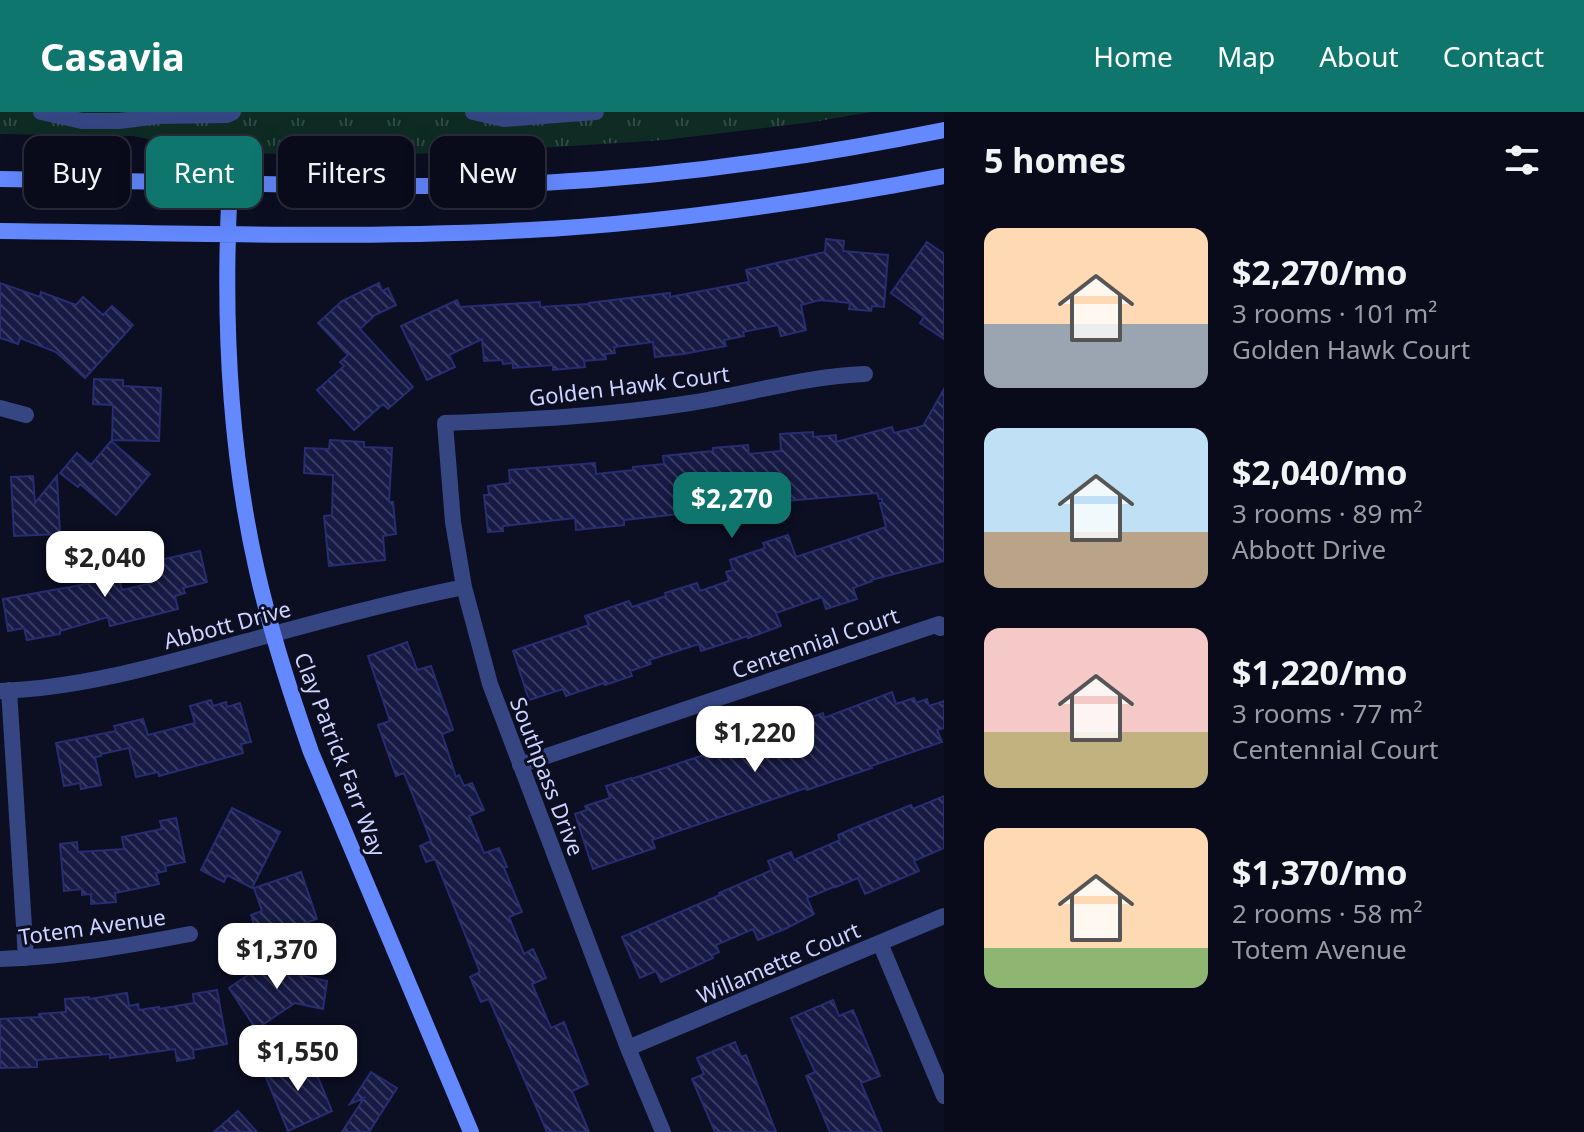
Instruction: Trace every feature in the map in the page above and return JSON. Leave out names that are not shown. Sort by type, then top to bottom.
[{"type":"main road","points":[[262,184],[382,187],[539,183],[640,176],[723,168],[944,130]]},
{"type":"main road","points":[[0,231],[393,234],[530,230],[767,206],[944,176]]},
{"type":"main road","points":[[0,179],[146,182]]},
{"type":"main road","name":"Clay Patrick Farr Way","points":[[228,208],[228,353],[233,420],[241,486],[273,634],[311,752],[471,1132]]},
{"type":"street","points":[[41,112],[82,121],[227,115],[233,112]]},
{"type":"street","points":[[473,112],[504,119],[596,112]]},
{"type":"street","name":"Golden Hawk Court","points":[[445,423],[648,410],[836,375],[865,374]]},
{"type":"street","points":[[0,408],[26,415]]},
{"type":"street","name":"Southpass Drive","points":[[445,423],[453,522],[464,587],[490,684],[663,1132]]},
{"type":"street","name":"Abbott Drive","points":[[5,690],[74,683],[139,671],[389,603],[464,587]]},
{"type":"street","name":"Centennial Court","points":[[520,765],[939,624],[940,628]]},
{"type":"street","points":[[5,690],[26,958]]},
{"type":"street","name":"Willamette Court","points":[[628,1048],[944,916]]},
{"type":"street","name":"Totem Avenue","points":[[0,959],[114,948],[190,934]]},
{"type":"street","points":[[880,943],[944,1096]]},
{"type":"green space","points":[[0,112],[871,112],[664,140],[545,148],[545,136],[430,136],[430,153],[414,154],[414,136],[278,136],[278,154],[262,154],[262,136],[146,136],[146,139],[0,134]]},
{"type":"building","points":[[826,239],[844,241],[843,251],[888,255],[884,307],[872,306],[871,311],[849,309],[850,303],[820,300],[801,305],[806,330],[781,336],[778,325],[743,332],[744,336],[724,340],[726,346],[655,357],[653,342],[614,347],[615,353],[605,354],[606,359],[584,361],[585,367],[553,370],[553,365],[513,368],[513,363],[503,364],[502,360],[484,361],[482,339],[449,355],[455,367],[427,380],[401,326],[457,300],[460,307],[540,302],[540,307],[589,304],[670,293],[670,297],[749,282],[746,270],[825,252]]},
{"type":"building","points":[[927,242],[944,254],[944,339],[920,323],[924,317],[891,293]]},
{"type":"building","points":[[0,283],[40,297],[41,292],[76,305],[83,297],[103,315],[112,306],[133,325],[85,378],[56,352],[20,338],[18,344],[0,338]]},
{"type":"building","points":[[379,283],[382,291],[388,288],[396,305],[375,315],[360,329],[413,387],[388,409],[383,404],[354,430],[317,390],[344,366],[340,362],[348,355],[318,323],[342,301]]},
{"type":"building","points":[[94,379],[123,380],[123,386],[161,388],[159,441],[112,440],[113,405],[93,404]]},
{"type":"building","points":[[944,389],[944,561],[871,580],[853,588],[857,599],[826,609],[822,597],[776,613],[781,626],[748,638],[701,651],[699,644],[649,660],[651,664],[630,671],[632,676],[605,685],[566,696],[563,689],[529,700],[513,651],[589,625],[585,616],[629,601],[632,607],[697,583],[700,591],[729,581],[726,572],[733,570],[730,560],[765,548],[763,543],[788,535],[796,557],[886,527],[880,503],[882,499],[877,493],[774,502],[775,507],[624,520],[624,525],[576,530],[575,518],[503,526],[503,531],[488,532],[484,495],[489,495],[488,486],[510,483],[509,470],[595,463],[596,474],[664,464],[663,456],[713,451],[713,448],[748,445],[749,454],[781,451],[780,434],[813,432],[813,437],[836,435],[836,442],[892,427],[894,433],[923,426]]},
{"type":"building","points":[[330,440],[364,442],[364,447],[392,448],[389,502],[393,502],[396,534],[383,536],[385,560],[329,566],[324,516],[332,515],[333,475],[304,473],[305,448],[329,449]]},
{"type":"building","points":[[111,441],[150,474],[116,515],[80,484],[78,487],[60,473],[77,453],[91,465]]},
{"type":"building","points":[[33,476],[35,503],[57,476],[60,534],[14,536],[11,477]]},
{"type":"building","points":[[200,551],[207,582],[183,588],[185,593],[175,596],[178,609],[110,626],[108,617],[60,631],[60,634],[27,640],[24,628],[8,631],[3,599],[118,575],[122,590],[152,583],[147,563]]},
{"type":"building","points":[[407,642],[417,670],[431,666],[453,730],[442,734],[456,777],[459,775],[464,786],[472,783],[484,810],[469,816],[484,853],[499,848],[507,867],[504,868],[522,912],[509,917],[524,954],[533,949],[546,978],[532,984],[551,1028],[564,1022],[588,1084],[572,1091],[589,1132],[547,1132],[489,999],[481,1002],[470,977],[480,972],[435,859],[426,862],[420,846],[431,841],[404,773],[396,776],[378,725],[390,721],[368,656]]},
{"type":"building","points":[[892,692],[896,704],[914,698],[916,703],[927,699],[929,706],[944,701],[944,728],[937,730],[942,742],[652,840],[655,848],[593,869],[575,814],[587,810],[585,806],[610,798],[606,786],[823,713],[824,718]]},
{"type":"building","points":[[211,700],[213,706],[226,702],[227,707],[240,703],[251,742],[241,744],[243,753],[159,776],[158,772],[136,777],[129,748],[95,757],[101,785],[81,789],[80,783],[64,786],[56,743],[116,731],[114,726],[143,719],[148,735],[195,723],[190,706]]},
{"type":"building","points":[[944,796],[944,848],[914,861],[919,871],[865,894],[858,878],[836,886],[807,898],[814,914],[787,928],[758,940],[753,929],[716,945],[719,952],[712,955],[713,958],[661,982],[656,971],[640,978],[622,937],[772,870],[768,861],[791,852],[794,860],[840,840],[838,835],[859,826],[911,805],[913,809]]},
{"type":"building","points":[[232,808],[280,832],[252,888],[227,875],[224,882],[201,870]]},
{"type":"building","points":[[176,818],[185,862],[165,866],[166,871],[156,873],[159,884],[115,893],[116,902],[91,904],[91,894],[82,895],[82,889],[64,891],[60,844],[77,842],[78,852],[124,849],[122,837],[162,829],[160,821]]},
{"type":"building","points":[[301,872],[317,919],[259,939],[251,915],[262,911],[254,888]]},
{"type":"building","points":[[270,960],[300,967],[299,975],[327,981],[323,1009],[295,1003],[256,1029],[229,988]]},
{"type":"building","points":[[217,990],[227,1044],[193,1050],[194,1058],[177,1061],[175,1049],[110,1058],[110,1054],[37,1060],[37,1067],[0,1068],[0,1019],[66,1012],[65,999],[127,993],[129,1006],[138,1004],[139,1010],[159,1009],[194,1003],[193,994]]},
{"type":"building","points":[[833,1000],[839,1016],[853,1010],[880,1076],[861,1083],[882,1132],[830,1132],[806,1076],[815,1072],[791,1018]]},
{"type":"building","points":[[735,1042],[741,1057],[746,1055],[776,1132],[715,1132],[692,1079],[704,1074],[697,1058]]},
{"type":"building","points":[[310,1058],[332,1111],[288,1131],[263,1070],[284,1061],[287,1067]]},
{"type":"building","points":[[371,1072],[397,1088],[369,1132],[342,1132],[364,1098],[350,1104]]},
{"type":"building","points":[[238,1111],[257,1132],[214,1132]]}]
